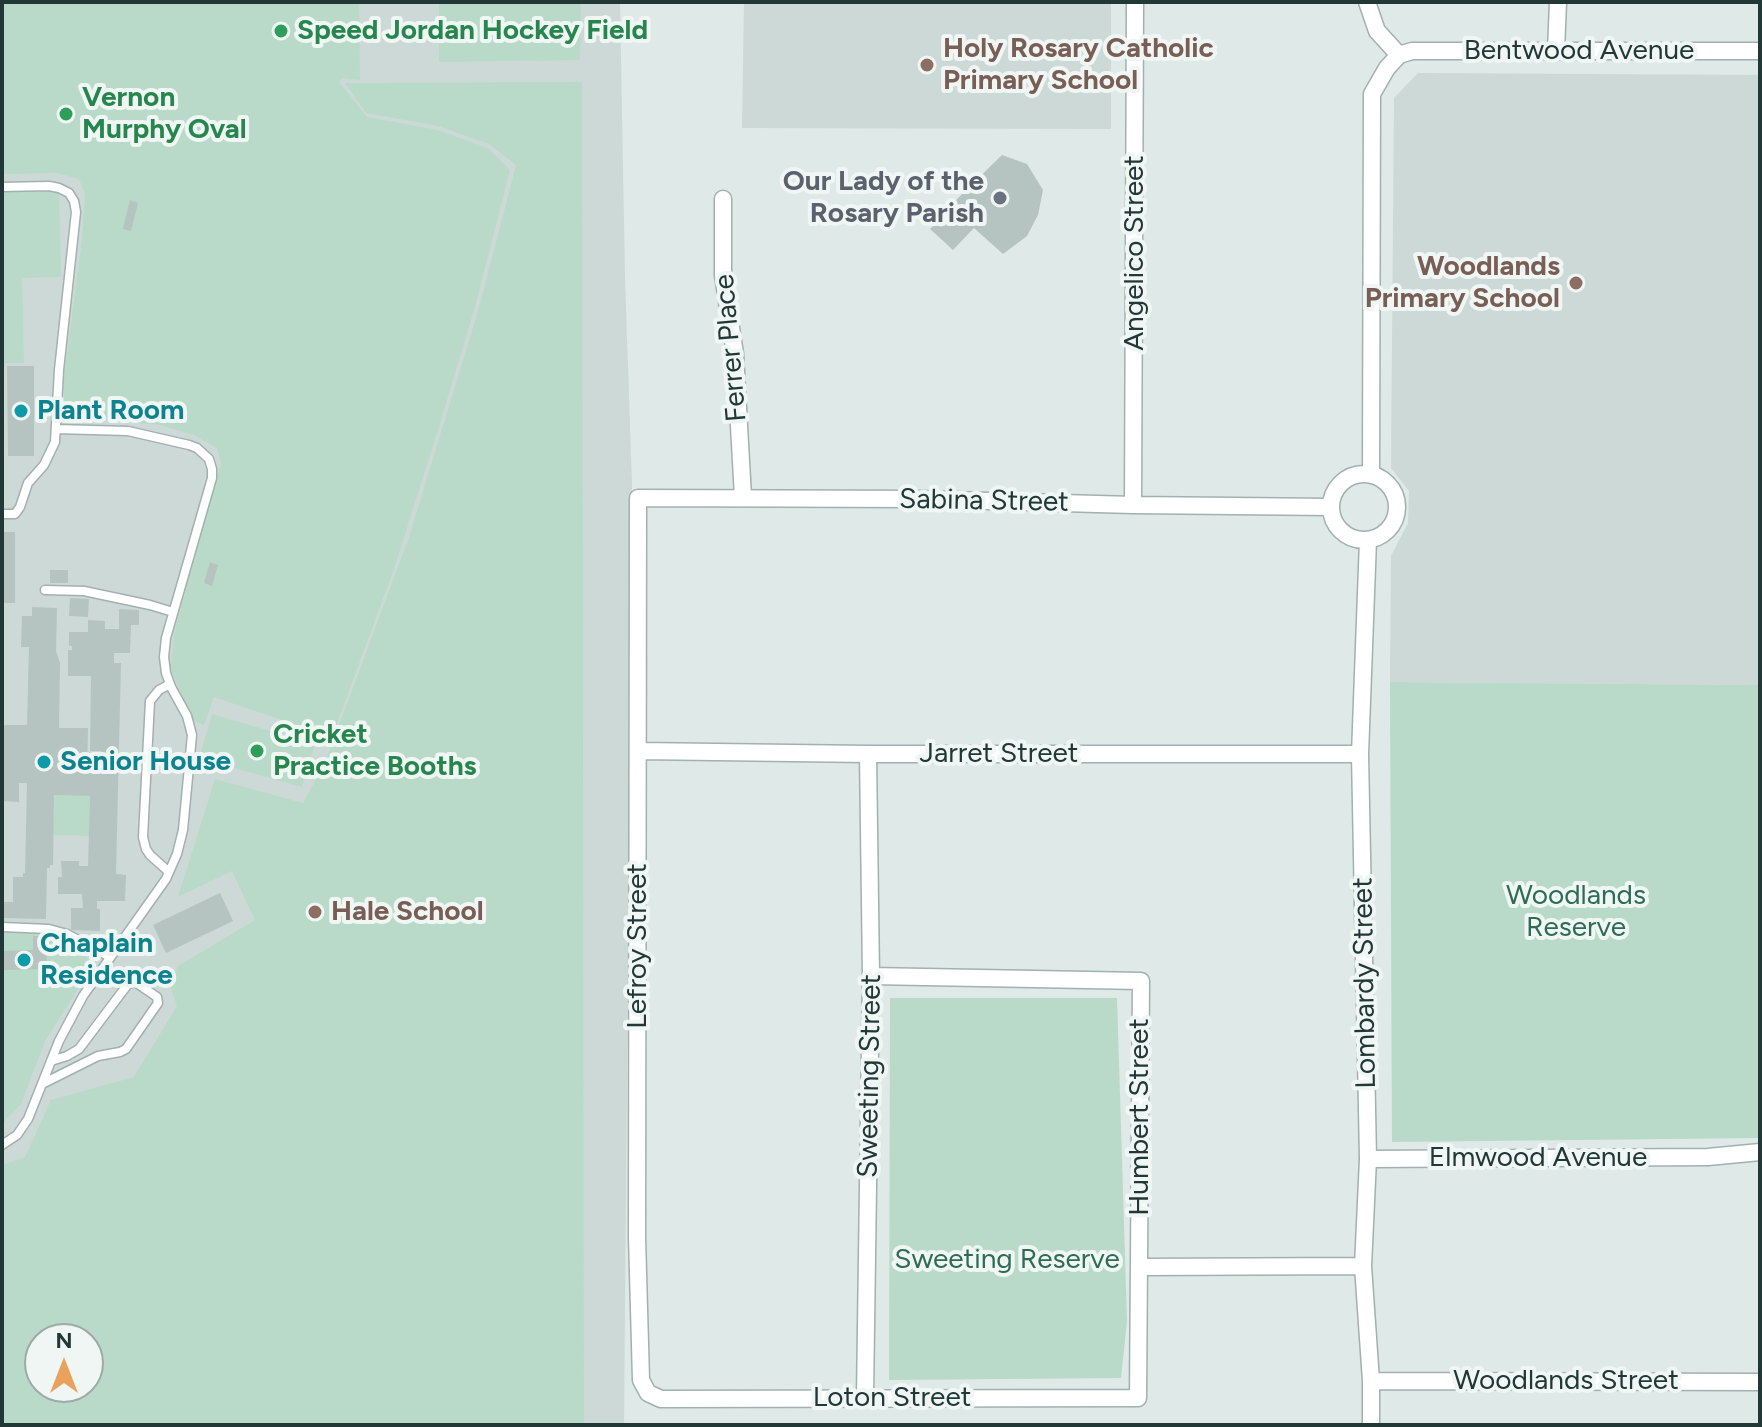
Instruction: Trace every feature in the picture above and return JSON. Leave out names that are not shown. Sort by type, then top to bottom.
[{"type":"street","name":"Angelico Street","points":[[1133,505],[1135,2]]},
{"type":"street","points":[[1367,2],[1377,31],[1399,55],[1387,68],[1372,94],[1371,475]]},
{"type":"street","points":[[1556,51],[1558,2]]},
{"type":"street","name":"Bentwood Avenue","points":[[1399,55],[1412,51],[1760,51]]},
{"type":"street","name":"Ferrer Place","points":[[723,199],[723,275],[735,354],[743,497]]},
{"type":"street","points":[[1354,475],[1371,475],[1382,479],[1390,486],[1397,507],[1395,517],[1384,534],[1368,540],[1343,533],[1336,525],[1331,507],[1338,486],[1354,475]]},
{"type":"street","name":"Sabina Street","points":[[638,498],[918,499],[1331,507]]},
{"type":"street","name":"Lefroy Street","points":[[638,498],[637,1237],[641,1380],[648,1393]]},
{"type":"street","name":"Lombardy Street","points":[[1368,540],[1360,754],[1368,1159],[1363,1266],[1371,1425]]},
{"type":"street","name":"Jarret Street","points":[[639,751],[1360,754]]},
{"type":"street","name":"Sweeting Street","points":[[865,1397],[871,976],[868,754]]},
{"type":"street","name":"Humbert Street","points":[[871,976],[1141,981],[1138,1398]]},
{"type":"street","name":"Elmwood Avenue","points":[[1368,1159],[1708,1157],[1760,1152]]},
{"type":"street","name":"Elmwood Avenue","points":[[1708,1157],[1725,1162],[1760,1164]]},
{"type":"street","points":[[1139,1267],[1363,1266]]},
{"type":"street","name":"Woodlands Street","points":[[1371,1381],[1760,1382]]},
{"type":"street","name":"Loton Street","points":[[648,1393],[661,1399],[1138,1398]]},
{"type":"lane","points":[[2,187],[59,188],[69,193],[76,212],[53,449],[28,483],[15,514],[2,514]]},
{"type":"lane","points":[[2,1145],[17,1135],[28,1119],[59,1041],[83,996],[169,872],[177,854],[183,830],[192,735],[187,716],[166,673],[164,657],[166,638],[212,478],[209,459],[189,445],[140,432],[56,429]]},
{"type":"lane","points":[[45,590],[84,591],[173,612]]},
{"type":"lane","points":[[169,872],[150,855],[143,837],[150,701],[159,690],[170,684]]},
{"type":"lane","points":[[2,927],[49,929],[67,934],[110,957]]},
{"type":"lane","points":[[42,1084],[98,1056],[126,1049],[158,1003],[157,997],[135,982],[128,984],[79,1049],[51,1061]]},
{"type":"shaded area","name":"Hale School","points":[[2,2],[620,2],[632,485],[624,1425],[2,1425]]},
{"type":"shaded area","name":"Holy Rosary Catholic Primary School","points":[[744,2],[1111,2],[1111,129],[742,128]]},
{"type":"shaded area","name":"Woodlands Primary School","points":[[1418,73],[1760,75],[1760,685],[1390,682],[1391,556],[1408,523],[1409,491],[1391,468],[1394,98]]},
{"type":"green space","points":[[2,2],[359,2],[360,80],[341,78],[340,83],[367,117],[438,130],[488,148],[510,170],[475,307],[438,430],[393,572],[332,737],[214,697],[204,725],[194,721],[181,693],[170,667],[175,630],[221,463],[217,448],[194,435],[160,425],[75,417],[64,400],[85,194],[79,179],[57,173],[2,174]]},
{"type":"green space","points":[[439,2],[581,2],[580,60],[439,62]]},
{"type":"green space","points":[[582,82],[584,1425],[2,1425],[2,1165],[25,1157],[51,1100],[134,1077],[177,1006],[170,985],[178,966],[255,920],[232,871],[178,897],[215,779],[303,803],[325,763],[409,537],[479,308],[516,165],[489,144],[438,126],[366,113],[345,83]]},
{"type":"green space","points":[[59,191],[61,277],[22,278],[24,363],[2,363],[2,192]]},
{"type":"green space","name":"Woodlands Reserve","points":[[1390,682],[1760,685],[1760,1138],[1392,1142]]},
{"type":"green space","name":"Cricket Practice Booths","points":[[212,714],[315,744],[302,787],[199,758]]},
{"type":"green space","points":[[54,795],[90,796],[89,836],[53,835]]},
{"type":"green space","points":[[2,933],[59,936],[94,964],[45,1041],[21,1104],[2,1124]]},
{"type":"green space","name":"Sweeting Reserve","points":[[890,998],[1117,998],[1127,1321],[1121,1378],[889,1380]]},
{"type":"building","name":"Our Lady of the Rosary Parish","points":[[1002,155],[1027,164],[1043,190],[1038,215],[1027,236],[1003,254],[974,228],[953,250],[930,229],[936,223],[941,227],[958,212],[951,205]]},
{"type":"building","points":[[130,200],[138,203],[131,231],[123,229]]},
{"type":"building","name":"Plant Room","points":[[7,366],[34,366],[34,456],[8,456]]},
{"type":"building","points":[[2,532],[15,532],[15,603],[2,603]]},
{"type":"building","points":[[210,562],[218,565],[212,586],[204,583]]},
{"type":"building","points":[[50,570],[68,570],[68,583],[50,583]]},
{"type":"building","points":[[70,598],[89,599],[88,617],[69,616]]},
{"type":"building","name":"Senior House","points":[[32,607],[57,608],[59,728],[88,728],[87,773],[100,773],[101,751],[90,751],[91,676],[68,676],[68,650],[72,650],[69,632],[88,632],[88,620],[105,621],[105,629],[119,629],[119,609],[139,610],[139,625],[131,625],[130,653],[114,653],[114,663],[121,663],[116,874],[126,875],[125,901],[97,901],[100,931],[71,930],[71,908],[83,908],[82,894],[58,894],[58,877],[62,877],[61,861],[79,861],[79,866],[88,866],[90,796],[54,795],[53,865],[47,868],[46,919],[2,918],[2,902],[13,902],[13,877],[23,877],[25,873],[27,783],[19,783],[19,802],[2,801],[2,742],[4,725],[27,725],[29,647],[21,647],[22,616],[32,616]]},
{"type":"building","points":[[220,893],[233,921],[166,953],[153,925]]},
{"type":"building","name":"Chaplain Residence","points":[[33,936],[46,936],[47,969],[2,970],[2,951],[33,950]]},
{"type":"place","name":"Speed Jordan Hockey Field","points":[[281,31]]},
{"type":"place","name":"Holy Rosary Catholic Primary School","points":[[927,65]]},
{"type":"place","name":"Vernon Murphy Oval","points":[[66,114]]},
{"type":"place","name":"Our Lady of the Rosary Parish","points":[[1000,198]]},
{"type":"place","name":"Woodlands Primary School","points":[[1576,283]]},
{"type":"place","name":"Plant Room","points":[[21,411]]},
{"type":"place","name":"Cricket Practice Booths","points":[[257,751]]},
{"type":"place","name":"Senior House","points":[[44,762]]},
{"type":"place","name":"Hale School","points":[[315,912]]},
{"type":"place","name":"Chaplain Residence","points":[[24,960]]}]
